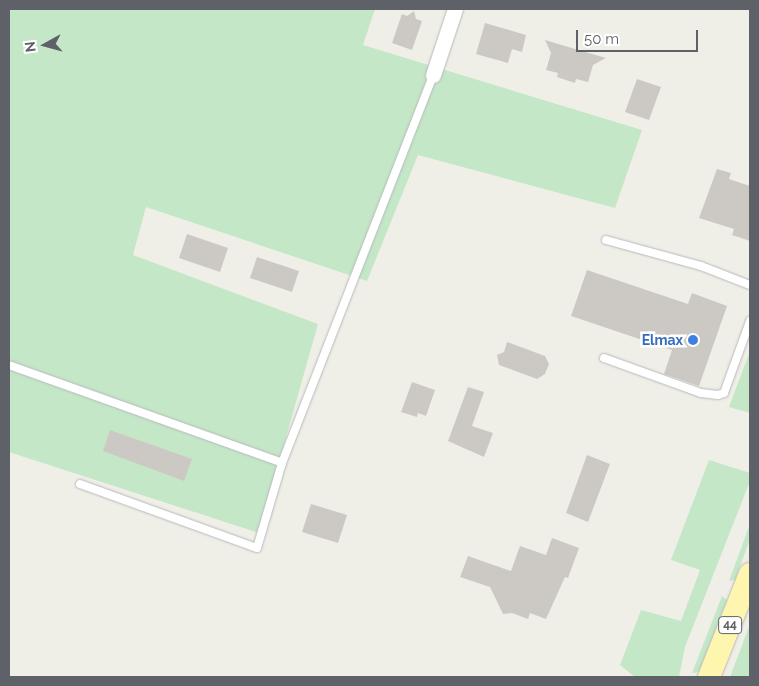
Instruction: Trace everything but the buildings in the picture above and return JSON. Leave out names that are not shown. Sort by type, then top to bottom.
[{"type":"main road","name":"44","points":[[709,677],[750,574]]},
{"type":"street","points":[[432,75],[456,9]]},
{"type":"lane","points":[[80,484],[257,548],[282,463],[432,75]]},
{"type":"lane","points":[[606,240],[701,266],[750,285]]},
{"type":"lane","points":[[604,358],[700,393],[718,395],[724,393],[750,321]]},
{"type":"lane","points":[[9,365],[282,463]]},
{"type":"green space","points":[[9,9],[375,9],[363,45],[642,130],[615,208],[418,155],[367,281],[146,207],[133,255],[318,324],[259,533],[9,452]]},
{"type":"green space","points":[[750,351],[750,413],[729,407]]},
{"type":"green space","points":[[709,460],[750,473],[750,481],[685,647],[679,677],[635,677],[620,665],[641,610],[681,621],[700,570],[671,560]]},
{"type":"green space","points":[[750,524],[750,539],[735,580],[729,581]]},
{"type":"green space","points":[[722,596],[727,600],[699,672],[692,673]]},
{"type":"green space","points":[[750,624],[750,677],[730,677]]},
{"type":"place","name":"Elmax","points":[[693,340]]}]
